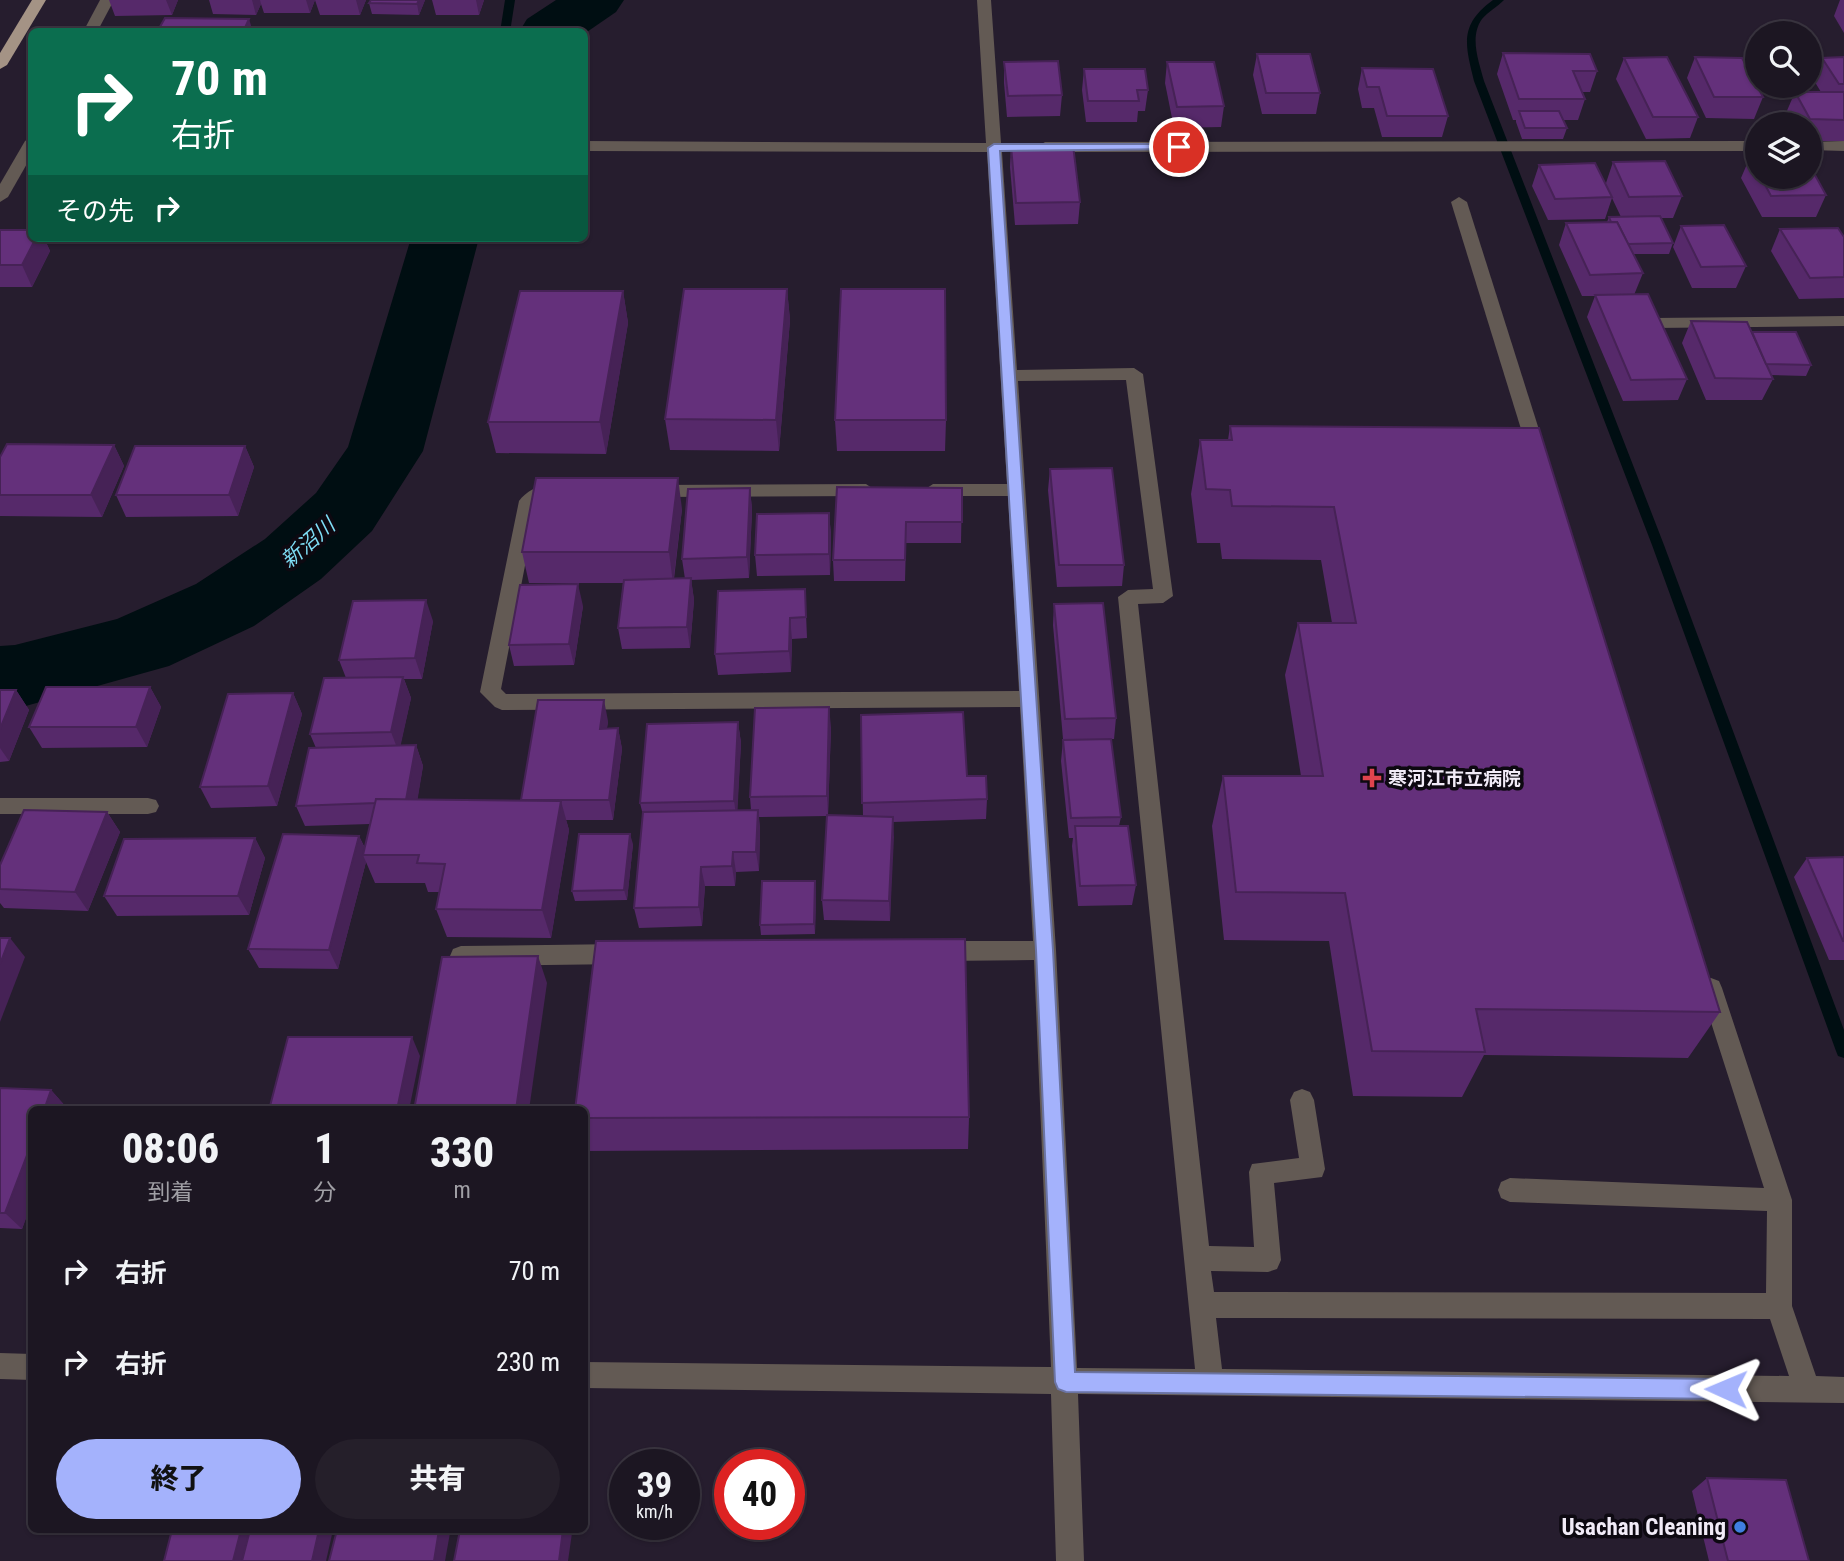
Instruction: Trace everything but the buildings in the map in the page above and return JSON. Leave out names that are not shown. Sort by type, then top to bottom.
[{"type":"main road","points":[[0,65],[39,0]]},
{"type":"street","points":[[92,28],[107,0]]},
{"type":"street","points":[[984,0],[1045,950],[1066,1382],[1070,1561]]},
{"type":"street","points":[[588,146],[1745,146]]},
{"type":"street","points":[[1822,146],[1844,146]]},
{"type":"street","points":[[0,197],[28,149]]},
{"type":"street","points":[[1459,202],[1547,482]]},
{"type":"street","points":[[1653,323],[1844,321]]},
{"type":"street","points":[[1010,376],[1134,374],[1163,596],[1128,597],[1210,1381]]},
{"type":"street","points":[[627,491],[890,490]]},
{"type":"street","points":[[918,490],[1015,490]]},
{"type":"street","points":[[571,491],[544,491],[528,501],[490,692],[502,702],[1028,699]]},
{"type":"street","points":[[0,806],[148,806]]},
{"type":"street","points":[[920,951],[1045,950]]},
{"type":"street","points":[[461,956],[642,954]]},
{"type":"street","points":[[1702,961],[1780,1200],[1779,1306],[1807,1390]]},
{"type":"street","points":[[1196,1258],[1268,1260],[1261,1172],[1313,1169],[1302,1100]]},
{"type":"street","points":[[1510,1190],[1780,1200]]},
{"type":"street","points":[[1203,1305],[1779,1306]]},
{"type":"street","points":[[0,1366],[28,1367]]},
{"type":"street","points":[[588,1375],[1844,1390]]},
{"type":"waterway","points":[[506,28],[510,0]]},
{"type":"waterway","name":"新沼川","points":[[554,28],[595,0]]},
{"type":"waterway","points":[[1499,0],[1487,9],[1473,26],[1471,44],[1479,81],[1658,545],[1844,1051]]},
{"type":"waterway","name":"新沼川","points":[[0,678],[15,677],[139,644],[225,605],[293,559],[344,512],[385,451],[444,242]]},
{"type":"place","name":"寒河江市立病院","points":[[1372,778]]},
{"type":"place","name":"Usachan Cleaning","points":[[1740,1527]]},
{"type":"route","points":[[1179,147],[994,148],[1045,950],[1066,1382],[1210,1381],[1726,1389]]}]
